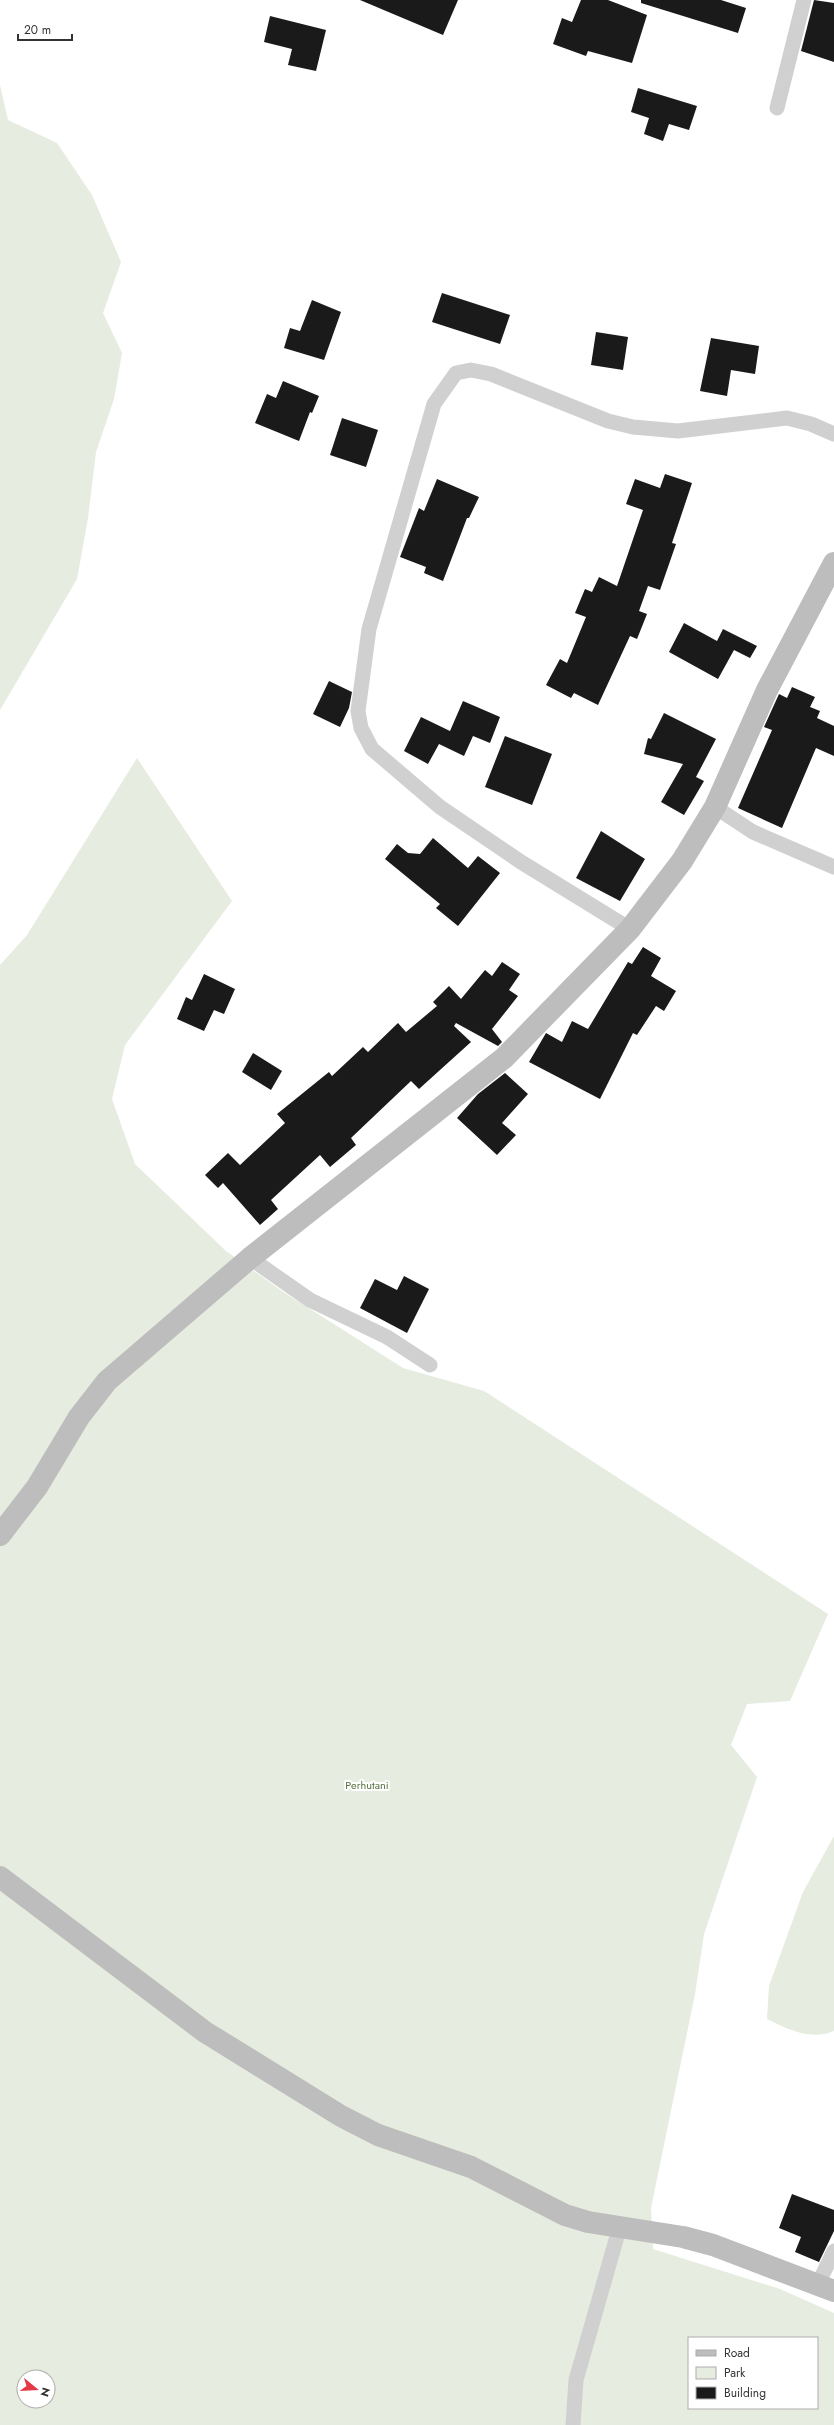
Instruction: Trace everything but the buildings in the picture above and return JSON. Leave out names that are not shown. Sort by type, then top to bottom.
[{"type":"street","points":[[777,108],[804,0]]},
{"type":"street","points":[[630,928],[521,862],[440,807],[372,749],[361,728],[358,711],[369,629],[434,404],[456,373],[471,370],[491,374],[608,421],[632,428],[678,431],[787,418],[811,424],[834,434]]},
{"type":"street","points":[[0,1535],[33,1493],[79,1417],[107,1381],[250,1258],[504,1058],[630,928],[682,861],[715,807],[767,690],[834,563]]},
{"type":"street","points":[[715,807],[753,832],[834,867]]},
{"type":"street","points":[[250,1258],[310,1300],[387,1337],[430,1364]]},
{"type":"street","points":[[0,1877],[205,2032],[319,2104],[378,2134],[489,2176],[565,2215],[588,2222],[683,2237],[713,2245],[826,2288],[834,2251]]},
{"type":"street","points":[[573,2425],[576,2380],[620,2226]]},
{"type":"green space","points":[[0,85],[8,120],[57,143],[92,195],[121,262],[103,313],[122,353],[114,399],[96,452],[88,518],[77,579],[0,710]]},
{"type":"green space","name":"Perhutani","points":[[137,758],[232,901],[125,1045],[112,1099],[135,1164],[226,1251],[282,1291],[403,1368],[484,1391],[828,1614],[790,1701],[747,1704],[731,1745],[757,1777],[704,1934],[695,1994],[651,2208],[653,2249],[780,2289],[834,2313],[834,2425],[0,2425],[0,965],[27,935]]},
{"type":"green space","points":[[834,1836],[834,2031],[817,2035],[791,2030],[767,2019],[769,1986],[803,1892]]}]
